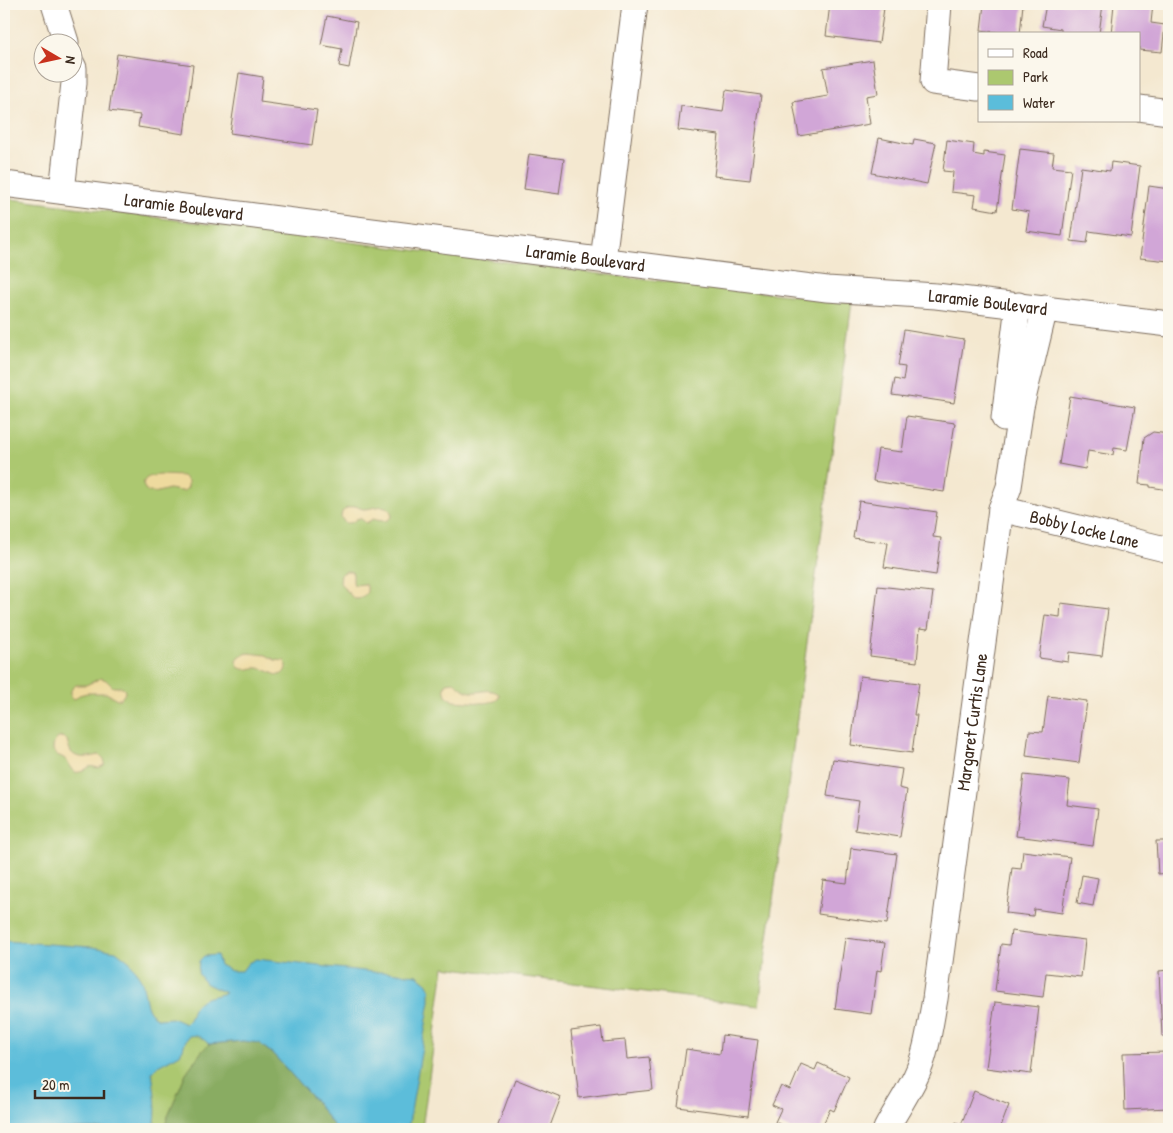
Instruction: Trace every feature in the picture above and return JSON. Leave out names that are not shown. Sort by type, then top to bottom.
[{"type":"street","points":[[54,4],[63,32]]},
{"type":"street","points":[[602,260],[636,4]]},
{"type":"street","points":[[939,4],[933,82],[978,88]]},
{"type":"street","points":[[62,191],[74,82]]},
{"type":"street","points":[[1140,108],[1169,112]]},
{"type":"street","name":"Laramie Boulevard","points":[[4,184],[827,289],[936,296],[1169,324]]},
{"type":"street","points":[[1001,509],[996,484],[1018,305]]},
{"type":"street","name":"Margaret Curtis Lane","points":[[886,1129],[915,1078],[922,1061],[936,999],[1001,509],[1009,487],[1022,407],[1045,308]]},
{"type":"street","name":"Bobby Locke Lane","points":[[1001,509],[1169,550]]},
{"type":"green space","points":[[4,198],[624,277],[852,302],[759,1006],[444,967],[422,1129],[4,1129]]},
{"type":"green space","points":[[243,1041],[259,1043],[274,1055],[316,1102],[336,1129],[164,1129],[186,1073],[202,1051],[209,1044]]},
{"type":"sand","points":[[160,475],[183,476],[188,481],[188,487],[184,491],[169,489],[154,493],[146,491],[143,485],[145,480],[149,477]]},
{"type":"sand","points":[[356,506],[364,509],[388,508],[392,516],[384,521],[373,519],[366,523],[360,518],[350,523],[344,522],[341,517],[342,512],[347,508]]},
{"type":"sand","points":[[347,571],[353,574],[354,585],[364,584],[367,586],[367,592],[361,598],[353,598],[340,583],[341,574]]},
{"type":"sand","points":[[248,653],[266,655],[275,660],[285,661],[285,670],[282,674],[278,675],[260,668],[244,669],[238,667],[237,660],[240,656]]},
{"type":"sand","points":[[101,678],[113,687],[124,688],[125,693],[121,699],[106,693],[87,693],[79,695],[75,699],[71,697],[71,690],[76,685],[86,685]]},
{"type":"sand","points":[[454,682],[469,691],[495,692],[499,694],[499,698],[485,703],[453,701],[446,695],[444,688],[447,683]]},
{"type":"sand","points":[[62,737],[67,740],[70,751],[74,755],[84,757],[99,755],[104,759],[104,765],[99,768],[89,767],[79,772],[73,771],[65,759],[57,755],[53,750],[55,742]]},
{"type":"water","points":[[4,941],[92,947],[116,951],[130,962],[142,981],[147,1006],[153,1016],[159,1019],[172,1018],[185,1024],[189,1020],[193,1008],[198,1003],[225,993],[205,983],[198,973],[199,961],[204,956],[217,955],[220,965],[231,971],[242,971],[248,963],[256,959],[417,975],[425,981],[430,989],[430,1001],[408,1129],[336,1129],[316,1102],[274,1055],[259,1043],[243,1041],[209,1044],[200,1037],[189,1036],[180,1054],[158,1066],[152,1072],[156,1109],[153,1129],[4,1129]]},
{"type":"building","points":[[830,4],[875,4],[875,7],[884,8],[879,43],[826,36]]},
{"type":"building","points":[[984,4],[1023,4],[1020,32],[981,30]]},
{"type":"building","points":[[1046,4],[1103,4],[1099,32],[1061,32],[1061,29],[1042,26]]},
{"type":"building","points":[[1114,4],[1153,4],[1151,23],[1165,25],[1162,52],[1140,50],[1140,32],[1111,32]]},
{"type":"building","points":[[327,16],[357,22],[349,68],[339,66],[342,49],[321,45]]},
{"type":"building","points":[[117,54],[193,65],[184,134],[138,127],[140,115],[109,111]]},
{"type":"building","points":[[873,60],[878,94],[866,96],[870,124],[799,136],[793,102],[828,96],[823,68]]},
{"type":"building","points":[[239,73],[263,77],[260,102],[317,110],[312,145],[230,133]]},
{"type":"building","points":[[726,90],[761,95],[750,180],[714,176],[719,135],[678,130],[681,106],[723,112]]},
{"type":"building","points":[[879,138],[913,145],[914,139],[936,143],[927,184],[872,173]]},
{"type":"building","points":[[947,140],[974,144],[973,154],[984,156],[984,152],[1005,155],[997,211],[974,207],[976,195],[951,192],[953,172],[943,171]]},
{"type":"building","points":[[1020,149],[1054,153],[1052,167],[1071,169],[1062,236],[1026,231],[1029,212],[1012,209]]},
{"type":"building","points":[[529,154],[564,159],[559,194],[524,189]]},
{"type":"building","points":[[1111,162],[1140,166],[1131,237],[1089,231],[1087,243],[1071,241],[1081,167],[1110,171]]},
{"type":"building","points":[[1149,186],[1169,189],[1169,261],[1140,258]]},
{"type":"building","points":[[904,330],[964,340],[954,403],[892,395],[895,379],[903,381],[905,367],[898,366]]},
{"type":"building","points":[[1070,396],[1135,407],[1127,450],[1114,448],[1113,455],[1088,451],[1085,469],[1059,464]]},
{"type":"building","points":[[907,416],[955,423],[944,492],[873,481],[878,449],[902,452]]},
{"type":"building","points":[[1153,432],[1169,434],[1169,490],[1139,484],[1144,438]]},
{"type":"building","points":[[859,501],[937,512],[933,537],[941,538],[936,575],[884,567],[888,543],[853,538]]},
{"type":"building","points":[[878,586],[933,592],[928,629],[920,628],[917,662],[870,656]]},
{"type":"building","points":[[1061,603],[1108,609],[1102,656],[1069,652],[1068,662],[1039,658],[1045,615],[1060,617]]},
{"type":"building","points":[[860,676],[919,683],[914,715],[917,715],[912,753],[851,745]]},
{"type":"building","points":[[1048,696],[1087,701],[1079,763],[1026,756],[1029,731],[1043,732]]},
{"type":"building","points":[[833,759],[902,769],[899,788],[907,790],[900,837],[855,830],[859,801],[827,796]]},
{"type":"building","points":[[1024,775],[1070,780],[1067,805],[1098,809],[1093,846],[1016,836]]},
{"type":"building","points":[[1156,841],[1169,841],[1169,873],[1158,874]]},
{"type":"building","points":[[851,848],[897,854],[887,924],[818,914],[823,880],[847,883]]},
{"type":"building","points":[[1023,851],[1070,857],[1062,913],[1034,909],[1033,916],[1006,913],[1012,868],[1021,869]]},
{"type":"building","points":[[1082,875],[1098,878],[1093,906],[1077,903]]},
{"type":"building","points":[[1011,931],[1085,940],[1081,977],[1046,973],[1043,997],[995,991],[1001,944],[1009,945]]},
{"type":"building","points":[[845,938],[885,943],[881,971],[877,970],[871,1014],[835,1009]]},
{"type":"building","points":[[1169,970],[1169,1036],[1162,1036],[1159,971]]},
{"type":"building","points":[[995,1002],[1039,1007],[1031,1074],[986,1068]]},
{"type":"building","points":[[601,1027],[603,1042],[625,1040],[627,1059],[649,1057],[653,1090],[579,1098],[571,1031]]},
{"type":"building","points":[[722,1035],[758,1040],[748,1116],[678,1107],[686,1049],[720,1054]]},
{"type":"building","points":[[1169,1052],[1169,1108],[1125,1110],[1123,1053]]},
{"type":"building","points":[[818,1063],[849,1077],[834,1111],[830,1109],[821,1129],[790,1129],[775,1122],[781,1109],[772,1105],[781,1086],[790,1090],[801,1064],[815,1070]]},
{"type":"building","points":[[515,1079],[561,1097],[549,1129],[497,1128]]},
{"type":"building","points":[[974,1091],[1009,1105],[1000,1129],[953,1129],[956,1122],[961,1125]]}]
